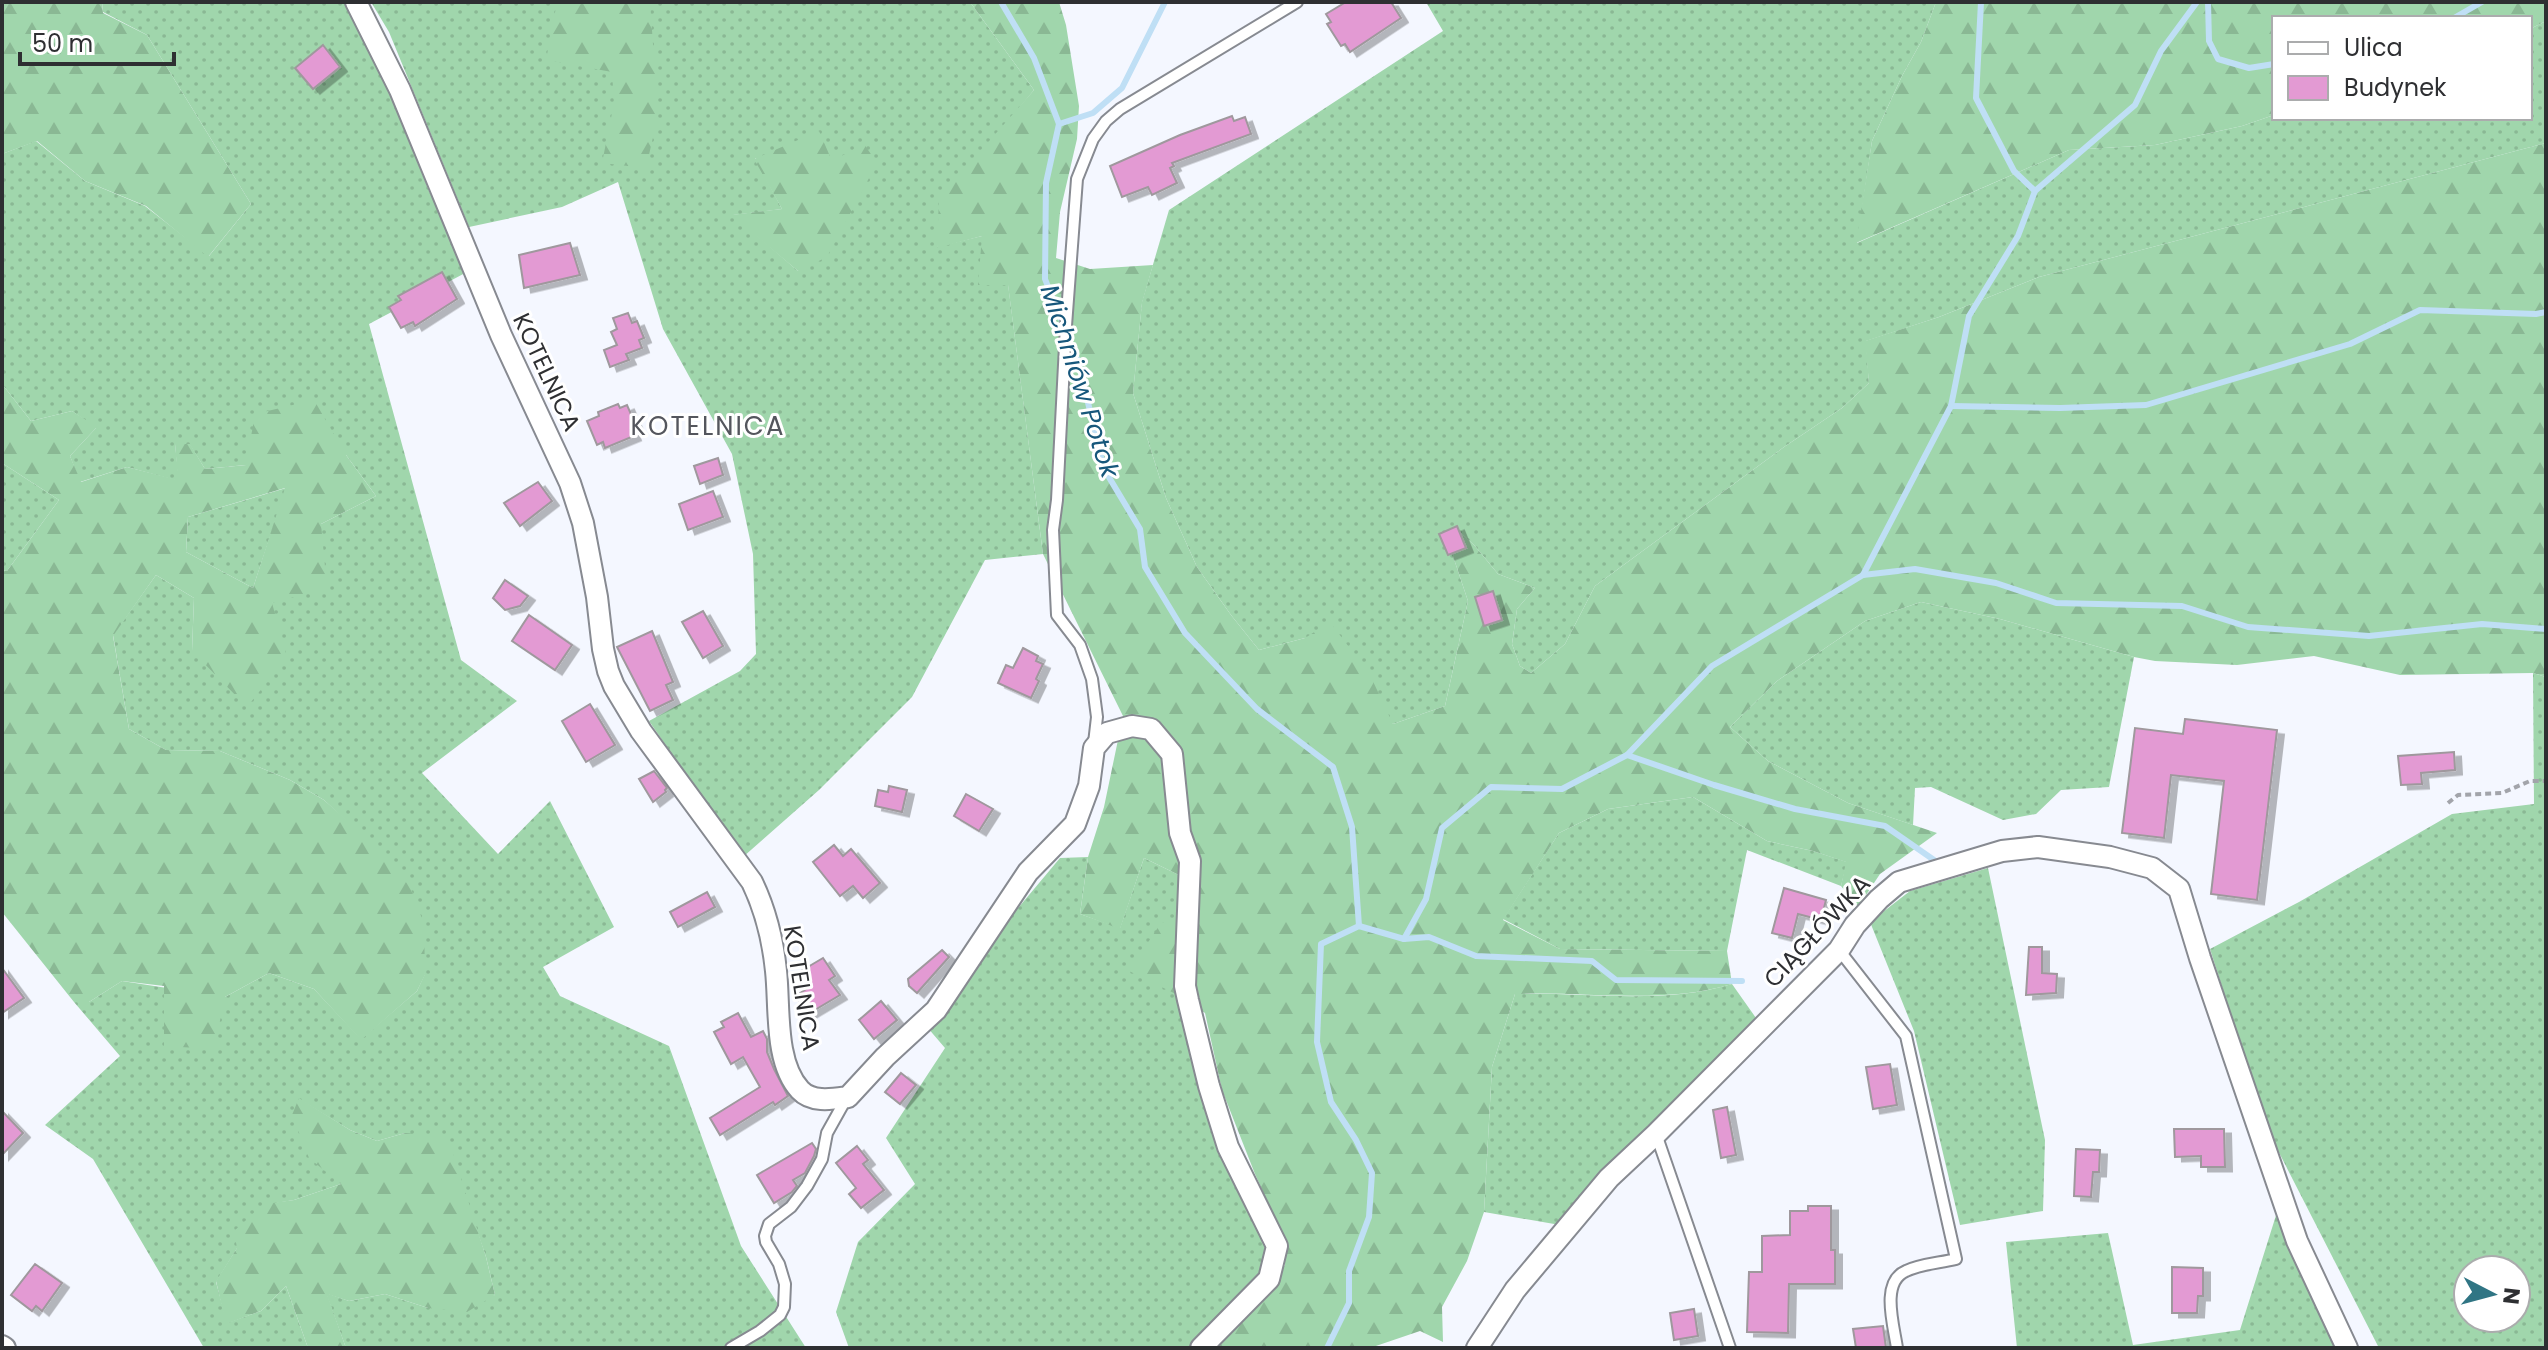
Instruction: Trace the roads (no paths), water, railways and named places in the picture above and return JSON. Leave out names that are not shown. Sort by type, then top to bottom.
[{"type":"street","name":"KOTELNICA","points":[[356,2],[400,90],[501,335],[570,483],[588,547],[603,649],[614,686],[641,731],[752,882],[761,900],[776,968],[781,1039],[792,1076],[806,1095],[817,1099],[848,1097]]},
{"type":"street","points":[[848,1097],[885,1057],[936,1010],[1028,872],[1075,824],[1089,786],[1094,748],[1107,733],[1132,726],[1151,729],[1172,754],[1180,833],[1190,861],[1185,986],[1209,1086],[1228,1147],[1277,1246],[1269,1279],[1201,1348]]},
{"type":"street","name":"CIĄGŁÓWKA","points":[[1477,1348],[1515,1290],[1609,1178],[1839,950],[1879,899],[1899,882],[2002,851],[2038,847],[2110,857],[2152,868],[2179,889],[2297,1241],[2347,1348]]},
{"type":"lane","points":[[1094,748],[1097,717],[1092,679],[1080,645],[1057,615],[1053,530],[1077,179],[1093,139],[1120,109],[1297,2]]},
{"type":"lane","points":[[1839,950],[1906,1036],[1956,1259],[1904,1271],[1895,1279],[1890,1291],[1897,1348]]},
{"type":"lane","points":[[731,1348],[760,1331],[780,1315],[784,1307],[785,1284],[765,1236],[769,1224],[791,1207],[807,1186],[822,1159],[827,1133],[848,1097]]},
{"type":"lane","points":[[1656,1134],[1730,1348]]},
{"type":"waterway","name":"Michniów Potok","points":[[1001,2],[1034,58],[1059,124],[1046,183],[1045,279],[1063,324]]},
{"type":"waterway","points":[[1059,124],[1093,113],[1122,88],[1165,2]]},
{"type":"waterway","points":[[1981,2],[1976,98],[2014,171],[2035,191]]},
{"type":"waterway","points":[[1327,1348],[1349,1303],[1349,1271],[1369,1217],[1372,1173],[1356,1140],[1331,1102],[1317,1042],[1321,944],[1359,926],[1404,939],[1426,899],[1442,828],[1491,787],[1562,789],[1627,755],[1712,666],[1863,575],[1951,406],[1969,316],[2018,236],[2035,191],[2135,105],[2161,51],[2197,2]]},
{"type":"waterway","points":[[2208,2],[2209,41],[2218,59],[2249,68],[2272,64]]},
{"type":"waterway","points":[[2458,16],[2482,2]]},
{"type":"waterway","points":[[1951,406],[2060,408],[2146,405],[2350,344],[2420,310],[2546,312]]},
{"type":"waterway","name":"Michniów Potok","points":[[1067,335],[1078,361],[1104,469],[1140,529],[1145,567],[1185,633],[1257,709],[1333,767],[1352,827],[1359,926]]},
{"type":"waterway","points":[[1863,575],[1915,569],[1996,583],[2056,603],[2182,606],[2248,627],[2369,636],[2482,624],[2546,629]]},
{"type":"waterway","points":[[1627,755],[1795,809],[1885,826],[1934,860]]},
{"type":"waterway","points":[[1404,939],[1429,937],[1476,956],[1592,961],[1616,980],[1742,981]]},
{"type":"district","name":"KOTELNICA","points":[[708,426]]}]
